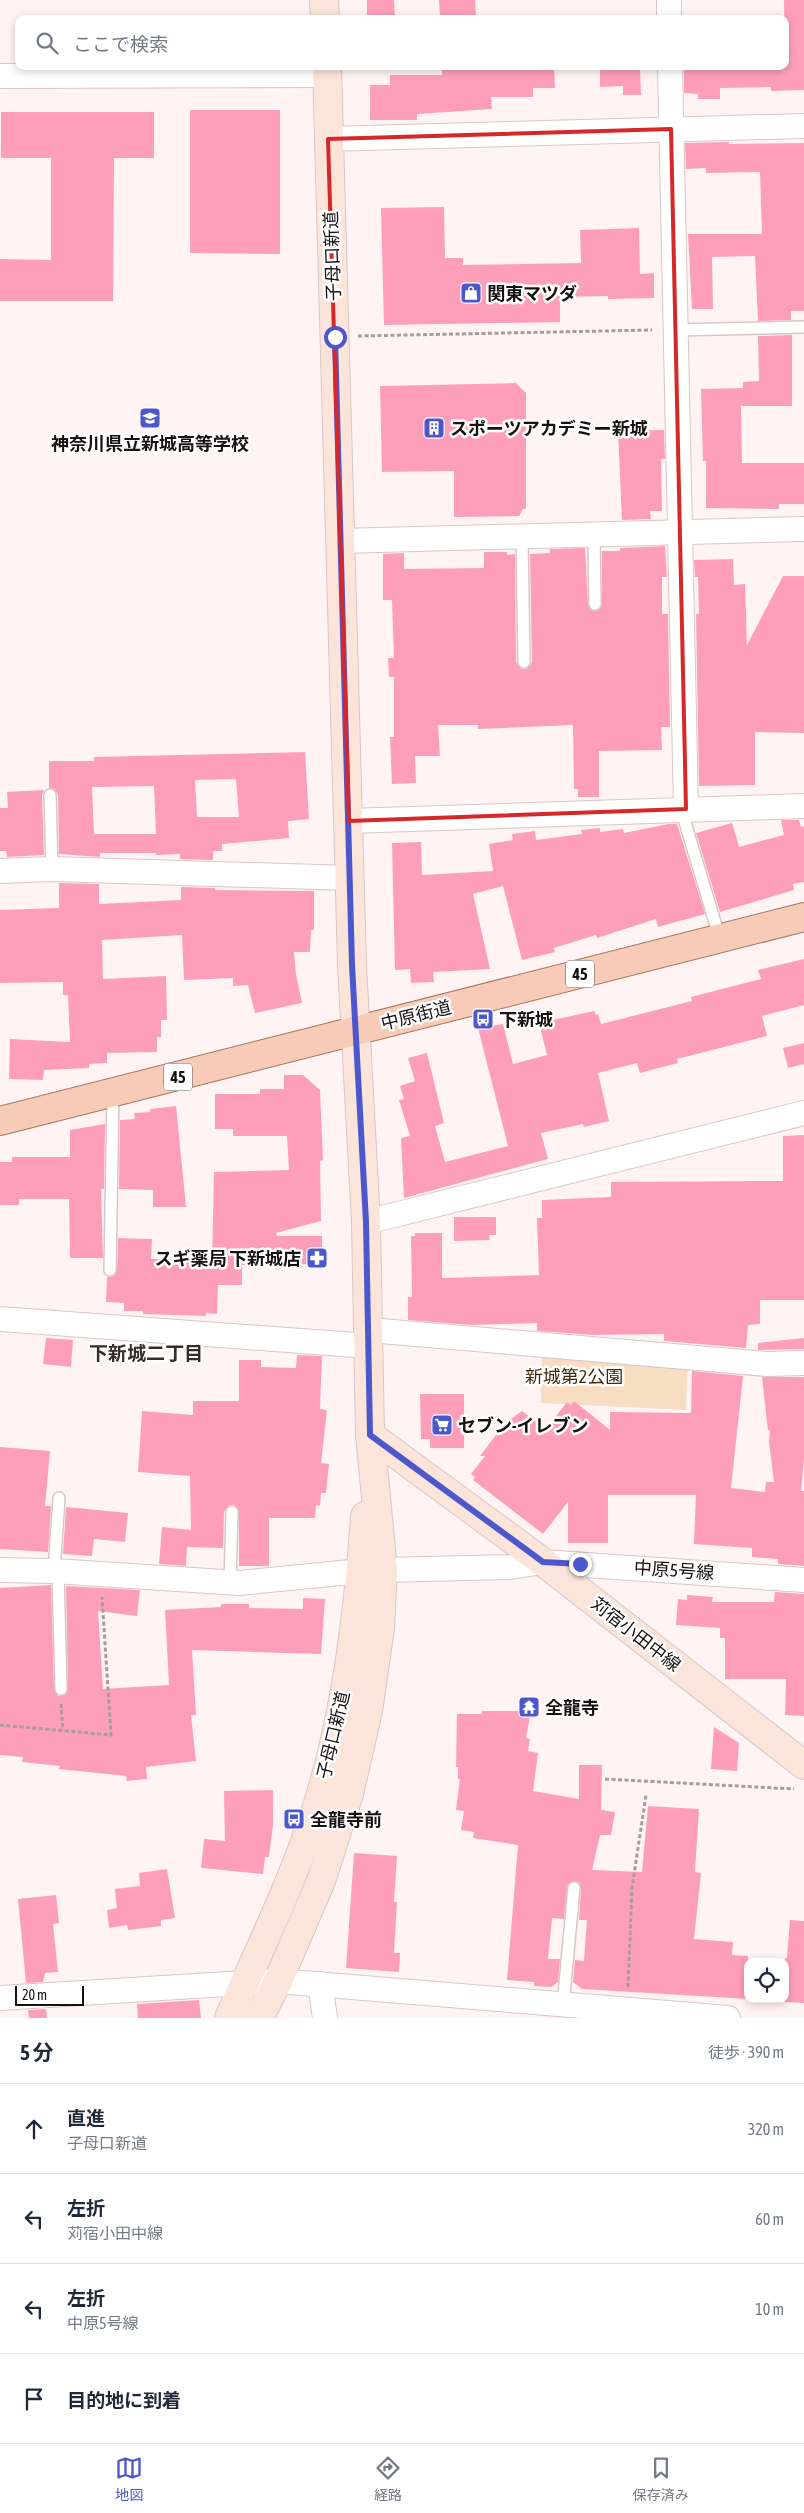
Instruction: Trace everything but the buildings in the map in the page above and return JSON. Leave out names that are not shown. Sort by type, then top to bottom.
[{"type":"main road","name":"中原街道","points":[[0,1121],[114,1094],[356,1030],[804,918]]},
{"type":"street","points":[[324,0],[325,15]]},
{"type":"street","points":[[668,0],[669,15]]},
{"type":"street","points":[[670,70],[675,330],[682,533],[683,809]]},
{"type":"street","points":[[0,76],[327,71]]},
{"type":"street","name":"子母口新道","points":[[259,2018],[278,1981],[321,1881],[349,1794],[372,1684],[380,1628],[372,1571],[366,1222],[352,965],[327,71]]},
{"type":"street","points":[[328,139],[804,126]]},
{"type":"street","points":[[341,541],[522,538],[804,529]]},
{"type":"street","points":[[349,821],[804,806]]},
{"type":"street","points":[[0,871],[52,869],[351,878]]},
{"type":"street","points":[[366,1222],[804,1113]]},
{"type":"street","points":[[0,1319],[369,1338],[766,1364],[804,1363]]},
{"type":"street","name":"苅宿小田中線","points":[[370,1435],[543,1562],[804,1765]]},
{"type":"street","name":"中原5号線","points":[[0,1570],[56,1571],[230,1582],[372,1571],[510,1567],[543,1562],[804,1580]]},
{"type":"street","name":"子母口新道","points":[[229,2018],[284,1897],[312,1821],[372,1571]]},
{"type":"street","points":[[0,1998],[278,1981],[728,2018]]},
{"type":"street","points":[[320,1984],[324,2018]]},
{"type":"lane","points":[[675,330],[804,328]]},
{"type":"lane","points":[[594,535],[595,604]]},
{"type":"lane","points":[[522,538],[524,662]]},
{"type":"lane","points":[[50,795],[52,869]]},
{"type":"lane","points":[[683,809],[720,939]]},
{"type":"lane","points":[[110,1270],[114,1094]]},
{"type":"lane","points":[[60,1498],[56,1571],[61,1689]]},
{"type":"lane","points":[[230,1582],[232,1512]]},
{"type":"lane","points":[[563,2005],[574,1888]]},
{"type":"path","points":[[335,337],[675,330]]},
{"type":"path","points":[[0,1725],[111,1735],[101,1574]]},
{"type":"path","points":[[61,1689],[63,1730]]},
{"type":"path","points":[[605,1779],[804,1790]]},
{"type":"path","points":[[626,2010],[632,1888],[646,1795]]},
{"type":"highlighted area","points":[[671,129],[686,809],[349,821],[328,139]]},
{"type":"green space","name":"新城第2公園","points":[[542,1345],[688,1357],[686,1410],[541,1403]]},
{"type":"place","name":"関東マツダ","points":[[471,293]]},
{"type":"place","name":"神奈川県立新城高等学校","points":[[150,418]]},
{"type":"place","name":"スポーツアカデミー新城","points":[[434,428]]},
{"type":"place","name":"下新城","points":[[483,1019]]},
{"type":"place","name":"スギ薬局 下新城店","points":[[317,1258]]},
{"type":"place","name":"セブン-イレブン","points":[[442,1425]]},
{"type":"place","name":"全龍寺","points":[[529,1707]]},
{"type":"place","name":"全龍寺前","points":[[294,1819]]},
{"type":"district","name":"下新城二丁目","points":[[146,1353]]},
{"type":"route","points":[[335,337],[352,965],[366,1222],[370,1435],[543,1562],[580,1564]]}]
